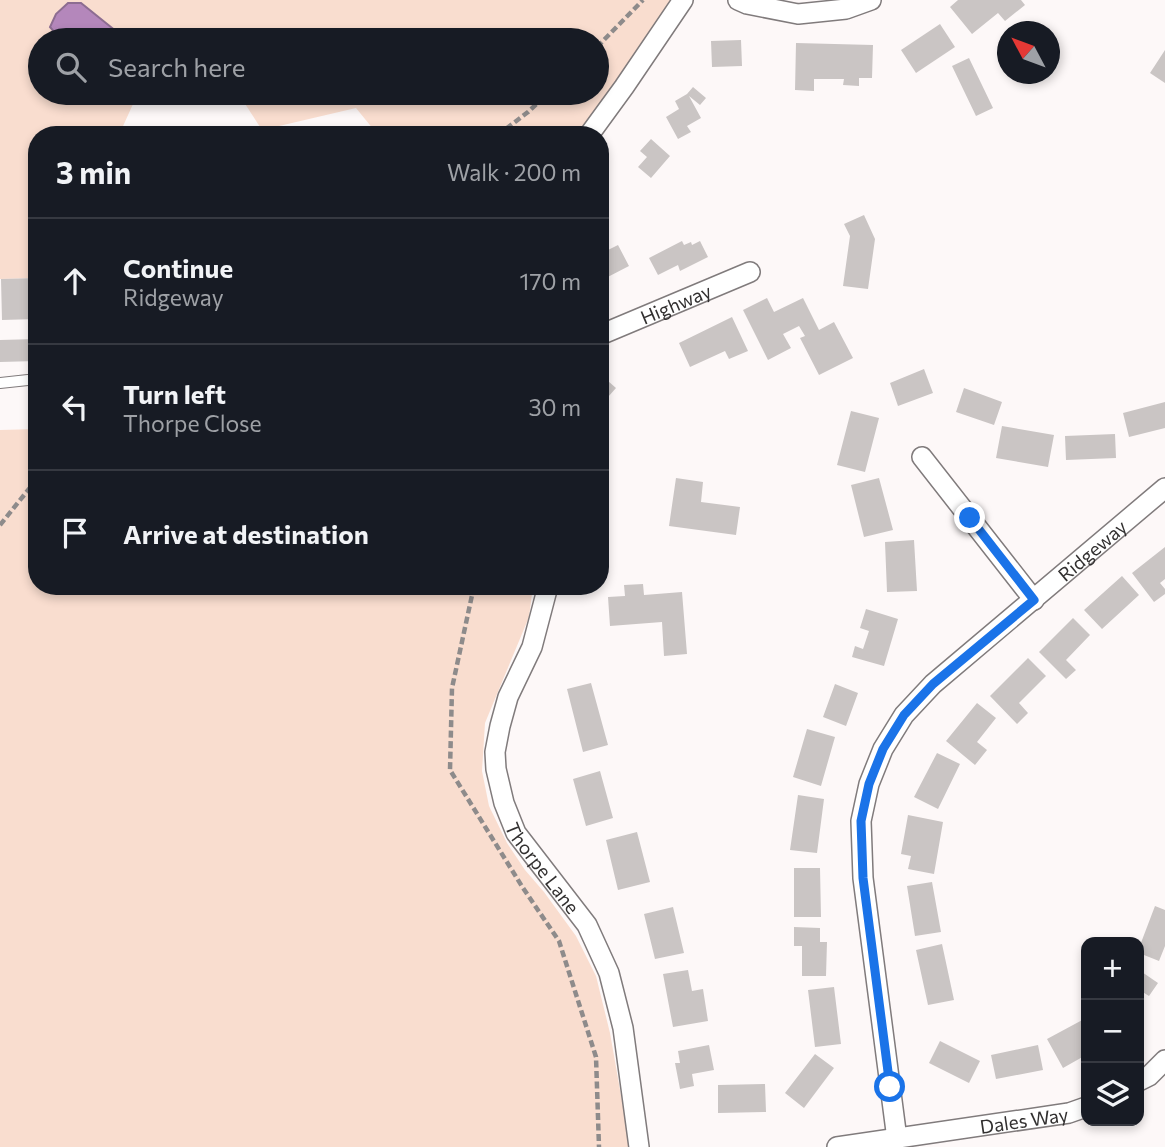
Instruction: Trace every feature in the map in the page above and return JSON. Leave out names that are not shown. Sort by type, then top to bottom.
[{"type":"street","points":[[596,126],[683,0]]},
{"type":"street","points":[[738,0],[798,14],[846,9],[871,0]]},
{"type":"street","name":"Highway","points":[[609,331],[750,272]]},
{"type":"street","points":[[922,457],[1034,600]]},
{"type":"street","name":"Ridgeway","points":[[897,1139],[863,878],[861,821],[869,784],[883,749],[904,715],[933,684],[1165,488]]},
{"type":"street","name":"Thorpe Lane","points":[[546,595],[532,647],[508,697],[495,752],[496,769],[504,803],[516,834],[587,925],[609,973],[623,1028],[639,1147]]},
{"type":"street","points":[[1144,1078],[1165,1060]]},
{"type":"street","name":"Dales Way","points":[[837,1147],[1081,1109]]},
{"type":"lane","points":[[0,383],[28,380]]},
{"type":"path","points":[[609,35],[643,0]]},
{"type":"path","points":[[510,126],[535,105]]},
{"type":"path","points":[[0,525],[28,490]]},
{"type":"path","points":[[472,595],[452,688],[450,770],[559,941],[596,1057],[599,1147]]},
{"type":"shaded area","points":[[0,0],[673,0],[609,103],[609,28],[28,28],[28,105],[133,105],[123,126],[28,126],[28,278],[0,279]]},
{"type":"shaded area","points":[[68,3],[81,3],[112,28],[51,28],[56,14]]},
{"type":"shaded area","points":[[246,105],[608,105],[595,126],[371,126],[356,108],[279,126],[259,126]]},
{"type":"shaded area","points":[[28,429],[28,595],[532,595],[529,617],[485,723],[482,771],[489,806],[507,843],[576,936],[596,976],[610,1033],[630,1147],[0,1147],[0,430]]},
{"type":"building","points":[[958,0],[1021,0],[1025,5],[1005,21],[998,13],[972,34],[950,7]]},
{"type":"building","points":[[940,24],[955,47],[916,73],[901,50]]},
{"type":"building","points":[[741,40],[742,66],[712,67],[711,41]]},
{"type":"building","points":[[796,43],[873,45],[872,78],[859,78],[859,86],[843,85],[844,79],[814,79],[814,91],[795,90]]},
{"type":"building","points":[[1165,50],[1165,83],[1150,73]]},
{"type":"building","points":[[969,58],[993,108],[976,116],[952,66]]},
{"type":"building","points":[[693,87],[706,98],[700,105],[689,96],[701,118],[687,126],[691,132],[678,139],[666,117],[679,109],[675,101]]},
{"type":"building","points":[[651,139],[670,156],[651,178],[638,167],[647,157],[640,151]]},
{"type":"building","points":[[864,215],[875,239],[868,289],[843,286],[850,236],[844,224]]},
{"type":"building","points":[[682,241],[684,245],[691,242],[692,245],[700,241],[708,257],[680,271],[678,265],[658,275],[649,258]]},
{"type":"building","points":[[618,245],[629,266],[609,276],[609,250]]},
{"type":"building","points":[[28,278],[28,319],[2,320],[1,279]]},
{"type":"building","points":[[767,298],[774,312],[803,298],[819,330],[834,322],[853,358],[819,375],[800,338],[805,336],[799,326],[783,334],[791,348],[768,360],[743,310]]},
{"type":"building","points":[[732,317],[748,351],[729,359],[725,351],[690,367],[679,343]]},
{"type":"building","points":[[28,339],[28,361],[0,362],[0,340]]},
{"type":"building","points":[[924,369],[933,393],[898,406],[890,383]]},
{"type":"building","points":[[609,382],[616,388],[609,396]]},
{"type":"building","points":[[964,388],[1002,402],[994,425],[956,412]]},
{"type":"building","points":[[1165,402],[1165,428],[1129,437],[1123,413]]},
{"type":"building","points":[[851,411],[879,418],[865,472],[837,465]]},
{"type":"building","points":[[1002,426],[1054,435],[1048,467],[996,458]]},
{"type":"building","points":[[1115,434],[1116,458],[1066,460],[1065,436]]},
{"type":"building","points":[[676,478],[703,482],[701,502],[740,507],[736,535],[669,526]]},
{"type":"building","points":[[879,478],[893,530],[864,537],[851,485]]},
{"type":"building","points":[[914,540],[917,591],[887,592],[885,542]]},
{"type":"building","points":[[1165,547],[1165,579],[1160,583],[1165,594],[1154,602],[1132,573]]},
{"type":"building","points":[[1122,576],[1139,595],[1102,629],[1084,610]]},
{"type":"building","points":[[643,584],[644,595],[682,592],[687,654],[664,656],[662,622],[610,626],[608,597],[625,596],[624,585]]},
{"type":"building","points":[[866,609],[898,619],[884,666],[852,657],[855,646],[863,649],[869,631],[860,628]]},
{"type":"building","points":[[1073,618],[1090,635],[1066,660],[1076,670],[1066,679],[1039,652]]},
{"type":"building","points":[[1028,658],[1046,676],[1019,703],[1028,713],[1017,724],[990,696]]},
{"type":"building","points":[[591,683],[608,745],[583,752],[567,689]]},
{"type":"building","points":[[835,684],[858,693],[846,726],[823,717]]},
{"type":"building","points":[[977,703],[996,718],[977,742],[987,750],[975,765],[946,741]]},
{"type":"building","points":[[807,729],[835,737],[821,786],[793,777]]},
{"type":"building","points":[[937,753],[960,764],[938,809],[914,797]]},
{"type":"building","points":[[600,771],[613,818],[586,826],[573,779]]},
{"type":"building","points":[[798,795],[824,799],[817,853],[790,850]]},
{"type":"building","points":[[908,815],[943,822],[934,874],[908,869],[911,856],[901,854]]},
{"type":"building","points":[[637,832],[650,882],[618,890],[606,840]]},
{"type":"building","points":[[794,868],[820,868],[821,917],[794,917]]},
{"type":"building","points":[[932,882],[941,932],[915,936],[907,886]]},
{"type":"building","points":[[1155,906],[1165,910],[1165,946],[1159,961],[1144,955],[1143,937]]},
{"type":"building","points":[[673,907],[684,953],[655,959],[644,914]]},
{"type":"building","points":[[794,927],[820,928],[820,942],[827,942],[826,976],[802,976],[802,946],[794,946]]},
{"type":"building","points":[[942,944],[954,1000],[928,1005],[916,950]]},
{"type":"building","points":[[688,970],[692,991],[703,989],[708,1021],[673,1027],[663,974]]},
{"type":"building","points":[[1144,973],[1158,983],[1149,996],[1144,993]]},
{"type":"building","points":[[834,987],[841,1044],[815,1047],[808,990]]},
{"type":"building","points":[[1081,1021],[1081,1058],[1063,1068],[1047,1039]]},
{"type":"building","points":[[940,1041],[980,1061],[969,1083],[929,1063]]},
{"type":"building","points":[[709,1045],[714,1070],[692,1074],[694,1086],[680,1089],[675,1063],[680,1063],[678,1051]]},
{"type":"building","points":[[1038,1045],[1043,1070],[996,1079],[991,1055]]},
{"type":"building","points":[[815,1054],[834,1068],[804,1108],[785,1093]]},
{"type":"building","points":[[765,1084],[766,1112],[718,1113],[718,1085]]},
{"type":"route","points":[[890,1087],[863,878],[861,821],[869,784],[883,749],[904,715],[933,684],[1034,600],[970,518]]}]
